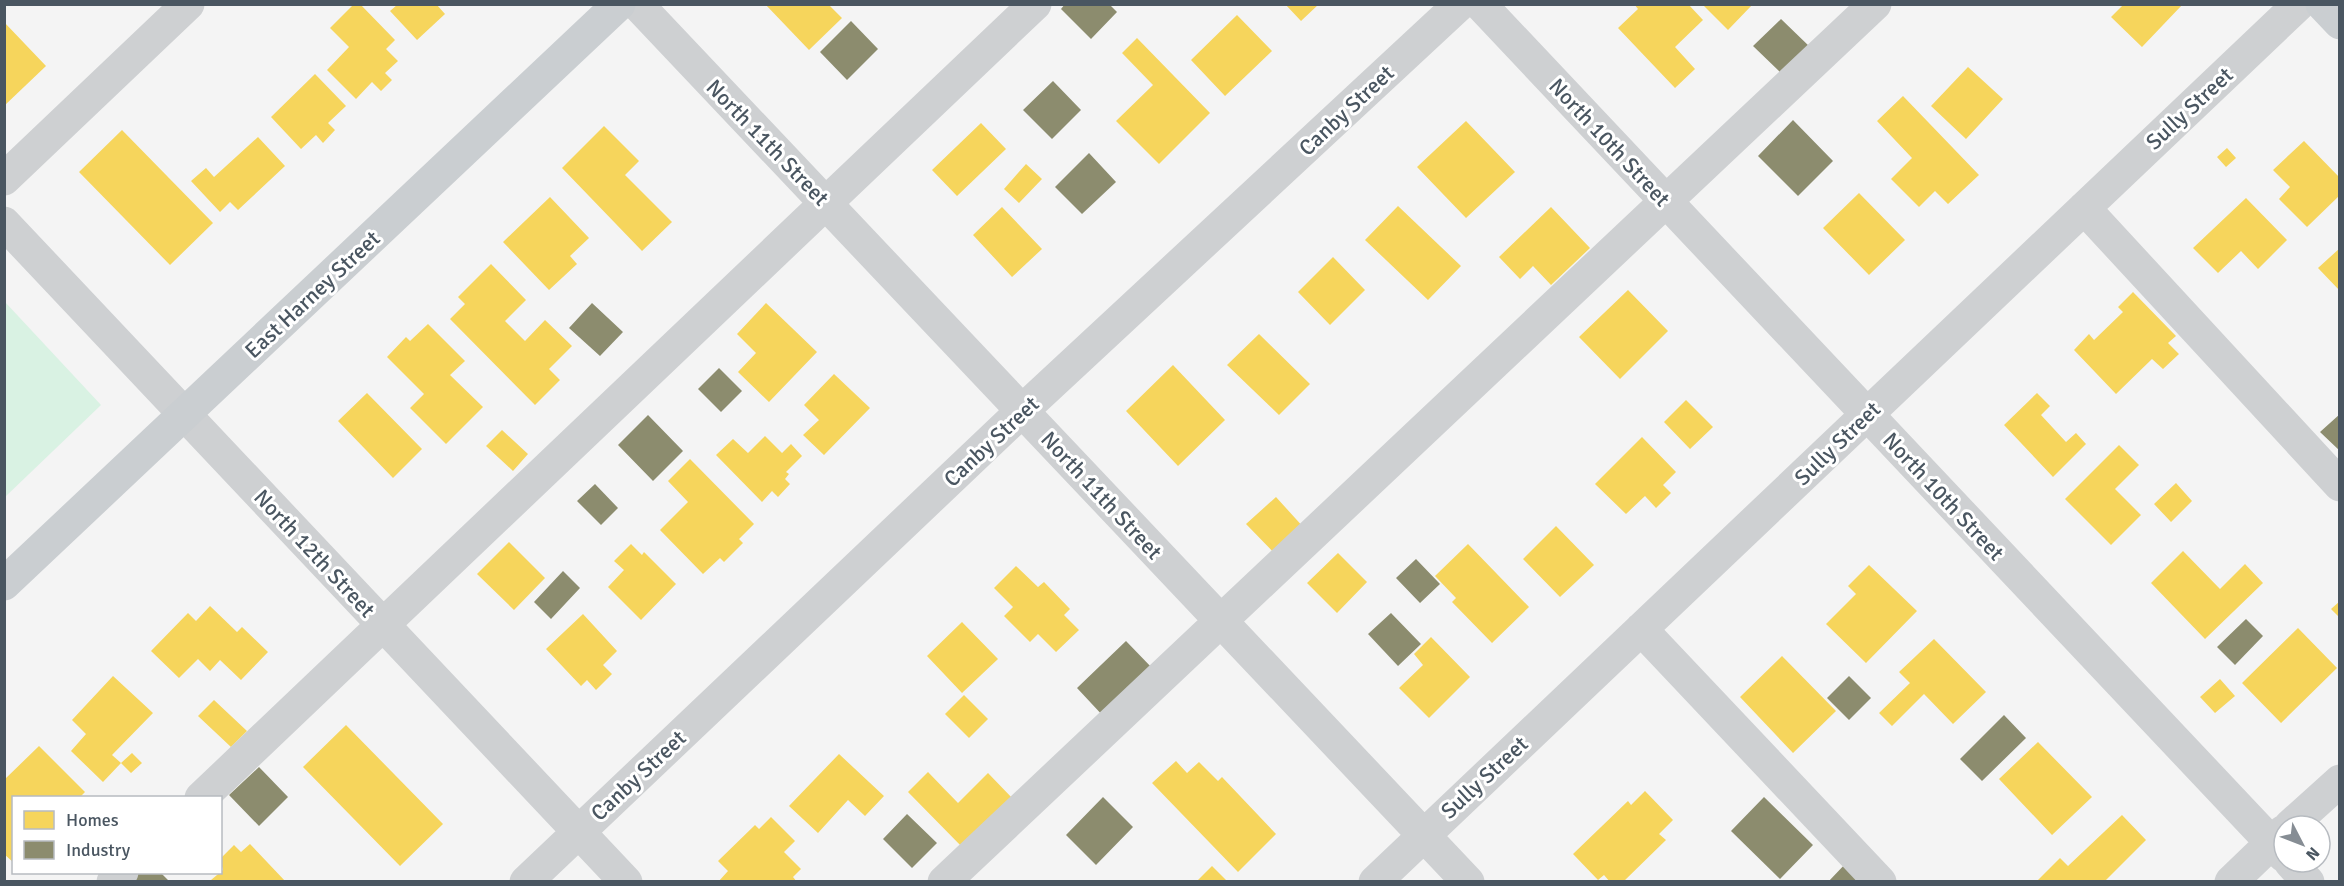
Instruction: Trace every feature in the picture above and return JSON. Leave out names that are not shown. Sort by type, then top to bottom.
[{"type":"main road","name":"East Harney Street","points":[[4,584],[619,4]]},
{"type":"main road","points":[[2322,4],[2340,23]]},
{"type":"street","points":[[4,179],[188,4]]},
{"type":"street","name":"North 11th Street","points":[[637,4],[1468,882]]},
{"type":"street","points":[[203,796],[1035,4]]},
{"type":"street","name":"Canby Street","points":[[525,882],[1022,411],[1460,4]]},
{"type":"street","name":"North 10th Street","points":[[1480,4],[1867,414],[2272,832]]},
{"type":"street","points":[[944,882],[1875,4]]},
{"type":"street","name":"Sully Street","points":[[1374,882],[2299,4]]},
{"type":"street","points":[[2084,208],[2340,484]]},
{"type":"street","name":"North 12th Street","points":[[4,223],[626,882]]},
{"type":"street","points":[[1641,628],[1880,882]]},
{"type":"street","points":[[2311,814],[2340,781]]},
{"type":"street","points":[[2231,882],[2272,853]]},
{"type":"green space","points":[[5,302],[101,405],[5,497]]},
{"type":"building: Homes","points":[[354,4],[360,4],[395,40],[386,49],[398,61],[385,73],[392,80],[381,91],[372,82],[356,99],[327,70],[349,47],[330,28]]},
{"type":"building: Homes","points":[[765,4],[828,4],[842,18],[809,50]]},
{"type":"building: Homes","points":[[1285,4],[1319,4],[1301,21]]},
{"type":"building: Homes","points":[[1634,4],[1688,4],[1703,20],[1675,47],[1695,69],[1675,88],[1618,28],[1638,9]]},
{"type":"building: Homes","points":[[1702,4],[1753,4],[1728,30]]},
{"type":"building: Homes","points":[[2124,4],[2183,4],[2142,47],[2111,17]]},
{"type":"building: Homes","points":[[397,5],[437,5],[445,14],[417,40],[390,11]]},
{"type":"building: Homes","points":[[1237,15],[1272,51],[1225,96],[1191,60]]},
{"type":"building: Homes","points":[[4,22],[46,66],[4,106]]},
{"type":"building: Homes","points":[[1137,38],[1210,113],[1159,164],[1116,121],[1153,85],[1122,53]]},
{"type":"building: Homes","points":[[1968,67],[2003,99],[1966,139],[1931,106]]},
{"type":"building: Homes","points":[[315,74],[346,106],[328,123],[335,130],[323,143],[316,135],[301,149],[271,117]]},
{"type":"building: Homes","points":[[1903,96],[1979,175],[1948,204],[1935,191],[1919,207],[1891,179],[1912,158],[1877,121]]},
{"type":"building: Homes","points":[[1466,121],[1515,172],[1466,218],[1417,167]]},
{"type":"building: Homes","points":[[981,123],[1006,149],[957,196],[932,170]]},
{"type":"building: Homes","points":[[604,126],[639,161],[625,175],[672,222],[642,251],[562,168]]},
{"type":"building: Homes","points":[[122,130],[213,223],[170,265],[79,172]]},
{"type":"building: Homes","points":[[258,137],[285,166],[238,210],[230,202],[220,212],[191,181],[206,168],[214,177]]},
{"type":"building: Homes","points":[[2304,141],[2340,178],[2340,195],[2307,227],[2279,199],[2290,187],[2273,170]]},
{"type":"building: Homes","points":[[2227,148],[2236,158],[2226,167],[2217,157]]},
{"type":"building: Homes","points":[[1026,164],[1042,179],[1019,203],[1004,189]]},
{"type":"building: Homes","points":[[1859,193],[1905,240],[1869,275],[1823,228]]},
{"type":"building: Homes","points":[[550,197],[589,238],[570,256],[577,264],[549,290],[503,242]]},
{"type":"building: Homes","points":[[2246,198],[2287,240],[2258,269],[2241,251],[2218,273],[2193,248]]},
{"type":"building: Homes","points":[[1398,206],[1461,266],[1428,300],[1365,240]]},
{"type":"building: Homes","points":[[1002,207],[1042,249],[1012,277],[973,235]]},
{"type":"building: Homes","points":[[1551,207],[1590,248],[1551,285],[1533,266],[1520,279],[1499,257]]},
{"type":"building: Homes","points":[[2340,248],[2340,291],[2318,268]]},
{"type":"building: Homes","points":[[1333,257],[1365,290],[1330,325],[1298,292]]},
{"type":"building: Homes","points":[[491,264],[526,300],[505,321],[525,341],[545,320],[572,346],[549,369],[560,380],[535,405],[450,319],[465,304],[458,297]]},
{"type":"building: Homes","points":[[1628,290],[1668,331],[1620,379],[1579,337]]},
{"type":"building: Homes","points":[[2133,292],[2176,336],[2168,343],[2179,354],[2163,369],[2152,359],[2116,394],[2074,350],[2089,334],[2094,340],[2123,312],[2118,307]]},
{"type":"building: Homes","points":[[766,303],[817,352],[769,402],[738,372],[756,353],[737,334]]},
{"type":"building: Homes","points":[[428,324],[465,361],[450,375],[483,407],[446,444],[410,408],[424,394],[387,357],[406,337],[410,341]]},
{"type":"building: Homes","points":[[1259,334],[1310,384],[1279,415],[1227,365]]},
{"type":"building: Homes","points":[[1173,365],[1225,420],[1178,466],[1126,411]]},
{"type":"building: Homes","points":[[834,374],[870,408],[824,455],[803,435],[819,420],[804,405]]},
{"type":"building: Homes","points":[[367,393],[422,449],[393,478],[338,421]]},
{"type":"building: Homes","points":[[2037,393],[2050,406],[2041,415],[2066,442],[2076,433],[2086,444],[2053,477],[2004,425]]},
{"type":"building: Homes","points":[[1686,400],[1713,427],[1690,449],[1664,422]]},
{"type":"building: Homes","points":[[502,430],[528,454],[513,471],[486,446]]},
{"type":"building: Homes","points":[[765,436],[782,453],[791,444],[802,456],[786,472],[789,474],[785,479],[790,484],[778,497],[772,491],[762,502],[716,455],[733,439],[748,453]]},
{"type":"building: Homes","points":[[1642,437],[1676,472],[1663,485],[1671,493],[1656,508],[1645,496],[1626,514],[1595,484]]},
{"type":"building: Homes","points":[[2119,445],[2139,465],[2115,489],[2141,515],[2111,545],[2065,499]]},
{"type":"building: Homes","points":[[690,459],[754,524],[739,539],[743,543],[724,562],[720,558],[703,574],[660,530],[688,502],[668,481]]},
{"type":"building: Homes","points":[[2176,483],[2192,501],[2171,522],[2154,504]]},
{"type":"building: Homes","points":[[1276,497],[1305,529],[1277,556],[1246,524]]},
{"type":"building: Homes","points":[[1556,526],[1594,565],[1560,597],[1523,559]]},
{"type":"building: Homes","points":[[509,542],[545,578],[514,610],[477,574]]},
{"type":"building: Homes","points":[[631,544],[642,555],[644,552],[676,584],[641,620],[608,587],[624,570],[614,561]]},
{"type":"building: Homes","points":[[1468,544],[1529,607],[1492,643],[1452,602],[1456,598],[1435,576]]},
{"type":"building: Homes","points":[[2183,551],[2220,589],[2245,564],[2263,583],[2205,639],[2151,583]]},
{"type":"building: Homes","points":[[1338,553],[1367,582],[1337,613],[1307,583]]},
{"type":"building: Homes","points":[[1869,565],[1917,611],[1866,663],[1826,624],[1856,594],[1848,586]]},
{"type":"building: Homes","points":[[1016,566],[1038,587],[1044,582],[1070,609],[1064,615],[1079,630],[1056,652],[1038,634],[1030,642],[1004,616],[1013,607],[994,588]]},
{"type":"building: Homes","points":[[2340,601],[2340,618],[2331,609]]},
{"type":"building: Homes","points":[[210,606],[237,632],[242,627],[268,652],[241,680],[220,660],[210,671],[198,659],[179,678],[151,651],[188,613],[196,621]]},
{"type":"building: Homes","points":[[583,614],[617,651],[603,665],[612,674],[596,690],[587,680],[581,686],[546,649]]},
{"type":"building: Homes","points":[[962,622],[998,659],[962,693],[927,656]]},
{"type":"building: Homes","points":[[2298,628],[2337,668],[2281,723],[2242,683]]},
{"type":"building: Homes","points":[[1431,637],[1470,677],[1429,718],[1399,688],[1423,665],[1414,654]]},
{"type":"building: Homes","points":[[1934,639],[1986,692],[1953,724],[1924,694],[1892,726],[1879,713],[1910,683],[1899,672]]},
{"type":"building: Homes","points":[[1782,656],[1836,711],[1793,753],[1740,697]]},
{"type":"building: Homes","points":[[113,676],[153,713],[112,755],[121,763],[103,782],[71,751],[86,734],[72,720]]},
{"type":"building: Homes","points":[[2220,679],[2235,696],[2215,713],[2200,697]]},
{"type":"building: Homes","points":[[964,695],[988,719],[969,738],[945,714]]},
{"type":"building: Homes","points":[[214,700],[247,731],[231,747],[198,716]]},
{"type":"building: Homes","points":[[346,725],[443,824],[400,866],[303,767]]},
{"type":"building: Homes","points":[[2038,742],[2092,797],[2052,835],[1999,779]]},
{"type":"building: Homes","points":[[39,746],[85,792],[81,796],[12,796],[12,861],[4,854],[4,780]]},
{"type":"building: Homes","points":[[132,753],[142,763],[131,773],[121,763]]},
{"type":"building: Homes","points":[[839,754],[884,796],[865,816],[848,800],[818,833],[789,806]]},
{"type":"building: Homes","points":[[1176,761],[1187,773],[1199,762],[1218,781],[1222,777],[1276,834],[1238,872],[1152,783]]},
{"type":"building: Homes","points":[[928,772],[958,803],[988,773],[1014,800],[964,849],[908,792]]},
{"type":"building: Homes","points":[[1645,791],[1673,820],[1659,834],[1666,840],[1623,882],[1610,882],[1604,875],[1598,880],[1573,854],[1628,801],[1631,805]]},
{"type":"building: Homes","points":[[2122,815],[2146,840],[2104,882],[2036,882],[2060,858],[2068,866]]},
{"type":"building: Homes","points":[[771,817],[795,841],[784,852],[801,869],[793,877],[797,882],[718,882],[728,871],[718,861],[755,825],[759,829]]},
{"type":"building: Homes","points":[[250,844],[286,882],[213,882],[211,880],[218,874],[222,874],[222,857],[234,845],[241,852]]},
{"type":"building: Homes","points":[[1212,866],[1228,882],[1196,882]]},
{"type":"building: Industry","points":[[1065,4],[1109,4],[1117,12],[1091,39],[1061,9]]},
{"type":"building: Industry","points":[[1781,19],[1810,47],[1783,75],[1753,46]]},
{"type":"building: Industry","points":[[851,21],[878,49],[847,80],[820,52]]},
{"type":"building: Industry","points":[[1053,81],[1081,110],[1052,139],[1023,110]]},
{"type":"building: Industry","points":[[1793,120],[1833,161],[1798,196],[1758,156]]},
{"type":"building: Industry","points":[[1089,153],[1116,182],[1082,214],[1055,187]]},
{"type":"building: Industry","points":[[592,303],[623,332],[600,356],[569,328]]},
{"type":"building: Industry","points":[[719,368],[742,391],[721,412],[698,389]]},
{"type":"building: Industry","points":[[2340,414],[2340,451],[2320,432]]},
{"type":"building: Industry","points":[[648,415],[683,451],[653,481],[618,445]]},
{"type":"building: Industry","points":[[595,484],[618,508],[601,525],[577,501]]},
{"type":"building: Industry","points":[[1416,559],[1440,584],[1420,603],[1396,578]]},
{"type":"building: Industry","points":[[563,571],[580,588],[551,619],[534,602]]},
{"type":"building: Industry","points":[[1391,613],[1421,644],[1398,666],[1368,634]]},
{"type":"building: Industry","points":[[2246,619],[2263,636],[2235,665],[2217,647]]},
{"type":"building: Industry","points":[[1126,641],[1154,670],[1105,718],[1077,688]]},
{"type":"building: Industry","points":[[1849,676],[1871,698],[1849,720],[1827,698]]},
{"type":"building: Industry","points":[[2004,715],[2026,738],[1982,781],[1960,759]]},
{"type":"building: Industry","points":[[259,767],[288,797],[259,826],[229,795]]},
{"type":"building: Industry","points":[[1103,797],[1133,827],[1096,865],[1066,835]]},
{"type":"building: Industry","points":[[1764,797],[1813,845],[1780,879],[1731,831]]},
{"type":"building: Industry","points":[[907,814],[937,843],[912,868],[883,839]]},
{"type":"building: Industry","points":[[1848,861],[1869,882],[1828,882]]},
{"type":"building: Industry","points":[[138,874],[162,874],[170,882],[131,882]]}]
